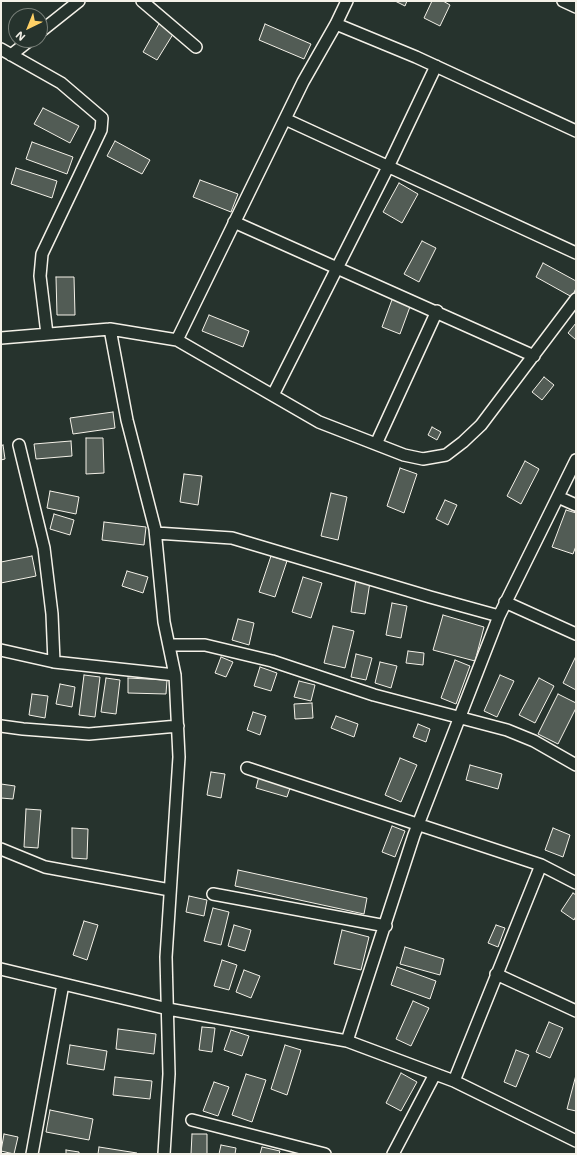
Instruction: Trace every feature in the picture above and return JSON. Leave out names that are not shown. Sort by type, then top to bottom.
[{"type":"street","points":[[48,26],[79,1]]},
{"type":"street","points":[[142,1],[196,46]]},
{"type":"street","points":[[177,340],[302,82],[336,24],[347,1]]},
{"type":"street","points":[[563,1],[576,7]]},
{"type":"street","points":[[336,24],[436,66],[576,131]]},
{"type":"street","points":[[11,55],[20,48]]},
{"type":"street","points":[[1,49],[60,83],[102,118],[100,130],[42,254],[40,276],[47,334]]},
{"type":"street","points":[[273,395],[338,268],[436,66]]},
{"type":"street","points":[[285,119],[576,253]]},
{"type":"street","points":[[234,222],[534,356]]},
{"type":"street","points":[[1,338],[110,329],[177,340],[319,422],[404,454],[423,459],[446,455],[481,425],[575,302]]},
{"type":"street","points":[[376,444],[436,311]]},
{"type":"street","points":[[110,329],[127,420],[156,533],[164,622],[175,675],[179,757],[166,957],[168,1074],[164,1154]]},
{"type":"street","points":[[19,445],[44,548],[52,614],[54,662]]},
{"type":"street","points":[[347,1041],[386,926],[418,824],[499,616],[576,460]]},
{"type":"street","points":[[558,497],[576,505]]},
{"type":"street","points":[[156,533],[232,538],[430,598],[499,616]]},
{"type":"street","points":[[505,602],[576,634]]},
{"type":"street","points":[[168,645],[205,645],[272,661],[374,695],[507,730],[534,742],[576,765]]},
{"type":"street","points":[[1,650],[54,662],[175,675]]},
{"type":"street","points":[[1,726],[89,734],[178,726]]},
{"type":"street","points":[[247,768],[541,865],[576,883]]},
{"type":"street","points":[[1,849],[45,867],[170,890]]},
{"type":"street","points":[[454,1081],[541,865]]},
{"type":"street","points":[[213,894],[386,926]]},
{"type":"street","points":[[1,969],[168,1009],[347,1041],[454,1081],[576,1141]]},
{"type":"street","points":[[496,974],[576,1012]]},
{"type":"street","points":[[32,1154],[63,984]]},
{"type":"street","points":[[393,1154],[435,1074]]},
{"type":"street","points":[[192,1120],[325,1154]]},
{"type":"building","points":[[395,1],[407,1],[405,6]]},
{"type":"building","points":[[432,1],[443,1],[450,5],[440,26],[424,18]]},
{"type":"building","points":[[160,22],[175,31],[157,60],[143,52]]},
{"type":"building","points":[[265,24],[311,44],[304,59],[259,40]]},
{"type":"building","points":[[43,108],[79,126],[70,143],[34,124]]},
{"type":"building","points":[[115,141],[150,160],[142,174],[107,156]]},
{"type":"building","points":[[32,142],[73,157],[67,174],[26,159]]},
{"type":"building","points":[[16,168],[57,181],[52,198],[11,184]]},
{"type":"building","points":[[200,180],[238,194],[231,212],[193,197]]},
{"type":"building","points":[[399,183],[418,194],[402,223],[383,212]]},
{"type":"building","points":[[422,241],[436,248],[419,282],[404,274]]},
{"type":"building","points":[[543,263],[576,281],[576,288],[572,297],[536,277]]},
{"type":"building","points":[[56,277],[74,277],[75,315],[57,315]]},
{"type":"building","points":[[393,297],[411,304],[400,334],[382,327]]},
{"type":"building","points":[[209,315],[249,331],[243,347],[202,331]]},
{"type":"building","points":[[576,323],[576,340],[568,333]]},
{"type":"building","points":[[544,377],[554,385],[542,400],[532,392]]},
{"type":"building","points":[[113,412],[115,428],[73,434],[70,418]]},
{"type":"building","points":[[432,427],[441,432],[437,440],[428,435]]},
{"type":"building","points":[[86,438],[103,438],[104,473],[86,474]]},
{"type":"building","points":[[71,441],[72,456],[36,459],[34,444]]},
{"type":"building","points":[[3,445],[5,459],[1,460],[1,446]]},
{"type":"building","points":[[525,461],[539,469],[521,504],[507,496]]},
{"type":"building","points":[[400,468],[417,474],[404,513],[387,506]]},
{"type":"building","points":[[184,474],[202,476],[198,505],[180,502]]},
{"type":"building","points":[[50,491],[79,497],[76,514],[47,508]]},
{"type":"building","points":[[331,493],[347,497],[338,540],[321,536]]},
{"type":"building","points":[[445,500],[457,505],[448,525],[436,519]]},
{"type":"building","points":[[566,510],[576,513],[576,546],[573,554],[552,547]]},
{"type":"building","points":[[54,514],[74,520],[70,535],[50,529]]},
{"type":"building","points":[[104,522],[146,527],[144,545],[102,540]]},
{"type":"building","points":[[32,556],[36,576],[1,583],[1,562]]},
{"type":"building","points":[[271,556],[287,561],[275,597],[259,592]]},
{"type":"building","points":[[127,571],[148,577],[143,593],[122,586]]},
{"type":"building","points":[[303,577],[322,583],[311,618],[292,612]]},
{"type":"building","points":[[356,579],[370,582],[365,614],[351,612]]},
{"type":"building","points":[[392,603],[407,606],[401,638],[386,635]]},
{"type":"building","points":[[443,615],[484,627],[475,661],[433,650]]},
{"type":"building","points":[[238,619],[254,623],[249,645],[232,640]]},
{"type":"building","points":[[333,626],[354,631],[345,668],[324,663]]},
{"type":"building","points":[[408,651],[424,653],[423,665],[406,663]]},
{"type":"building","points":[[356,654],[372,658],[366,680],[351,677]]},
{"type":"building","points":[[576,656],[576,690],[563,683]]},
{"type":"building","points":[[221,657],[233,662],[226,677],[215,673]]},
{"type":"building","points":[[455,660],[470,666],[456,704],[441,698]]},
{"type":"building","points":[[380,662],[397,666],[391,688],[375,683]]},
{"type":"building","points":[[260,667],[277,673],[271,691],[254,686]]},
{"type":"building","points":[[84,675],[100,677],[95,717],[79,715]]},
{"type":"building","points":[[500,675],[514,681],[497,717],[484,711]]},
{"type":"building","points":[[106,678],[120,680],[116,714],[101,712]]},
{"type":"building","points":[[128,678],[167,680],[166,694],[128,693]]},
{"type":"building","points":[[539,678],[554,686],[535,723],[519,715]]},
{"type":"building","points":[[299,681],[315,685],[311,701],[294,697]]},
{"type":"building","points":[[60,684],[75,687],[72,707],[56,704]]},
{"type":"building","points":[[32,694],[48,696],[45,718],[29,715]]},
{"type":"building","points":[[558,694],[576,703],[576,708],[558,744],[538,734]]},
{"type":"building","points":[[312,703],[313,718],[295,719],[294,704]]},
{"type":"building","points":[[253,712],[266,716],[260,735],[247,730]]},
{"type":"building","points":[[336,716],[358,724],[354,737],[331,728]]},
{"type":"building","points":[[418,724],[430,729],[426,742],[413,737]]},
{"type":"building","points":[[400,758],[417,765],[401,802],[385,795]]},
{"type":"building","points":[[470,765],[502,774],[498,789],[466,780]]},
{"type":"building","points":[[211,772],[225,774],[221,798],[207,795]]},
{"type":"building","points":[[259,776],[291,785],[287,797],[256,788]]},
{"type":"building","points":[[1,784],[15,786],[13,799],[1,798]]},
{"type":"building","points":[[26,809],[41,810],[38,848],[24,847]]},
{"type":"building","points":[[392,826],[405,831],[395,857],[382,852]]},
{"type":"building","points":[[72,828],[88,829],[87,859],[72,858]]},
{"type":"building","points":[[553,828],[570,835],[563,857],[545,850]]},
{"type":"building","points":[[238,870],[367,898],[364,914],[235,886]]},
{"type":"building","points":[[573,893],[576,895],[576,916],[574,920],[561,911]]},
{"type":"building","points":[[189,896],[207,900],[204,916],[186,912]]},
{"type":"building","points":[[213,908],[229,912],[221,945],[204,941]]},
{"type":"building","points":[[84,921],[98,925],[87,960],[73,955]]},
{"type":"building","points":[[234,925],[251,930],[245,951],[228,946]]},
{"type":"building","points":[[496,925],[505,928],[498,947],[488,943]]},
{"type":"building","points":[[342,930],[369,937],[361,970],[334,964]]},
{"type":"building","points":[[405,947],[444,959],[440,975],[400,964]]},
{"type":"building","points":[[222,960],[237,965],[229,990],[214,986]]},
{"type":"building","points":[[397,967],[436,981],[430,999],[391,985]]},
{"type":"building","points":[[244,970],[260,976],[251,998],[236,992]]},
{"type":"building","points":[[413,1001],[429,1008],[411,1046],[396,1039]]},
{"type":"building","points":[[549,1022],[563,1028],[550,1058],[536,1052]]},
{"type":"building","points":[[202,1027],[215,1028],[212,1052],[199,1050]]},
{"type":"building","points":[[118,1029],[156,1034],[154,1054],[116,1049]]},
{"type":"building","points":[[231,1030],[249,1036],[242,1056],[224,1050]]},
{"type":"building","points":[[70,1045],[107,1051],[104,1070],[67,1064]]},
{"type":"building","points":[[285,1045],[301,1050],[287,1095],[271,1089]]},
{"type":"building","points":[[516,1050],[529,1055],[516,1087],[504,1082]]},
{"type":"building","points":[[401,1073],[417,1082],[401,1111],[386,1103]]},
{"type":"building","points":[[246,1074],[266,1080],[252,1122],[232,1115]]},
{"type":"building","points":[[576,1075],[576,1111],[567,1109]]},
{"type":"building","points":[[115,1077],[152,1081],[150,1099],[113,1095]]},
{"type":"building","points":[[214,1082],[229,1087],[218,1116],[203,1111]]},
{"type":"building","points":[[50,1110],[93,1119],[89,1140],[46,1132]]},
{"type":"building","points":[[4,1134],[18,1137],[14,1154],[1,1151]]},
{"type":"building","points":[[192,1134],[207,1134],[207,1154],[191,1154]]},
{"type":"building","points":[[221,1145],[236,1148],[235,1154],[219,1154]]},
{"type":"building","points":[[99,1147],[137,1153],[137,1154],[98,1154]]},
{"type":"building","points":[[262,1147],[280,1151],[279,1154],[260,1154]]},
{"type":"building","points":[[66,1150],[79,1152],[79,1154],[66,1154]]}]
